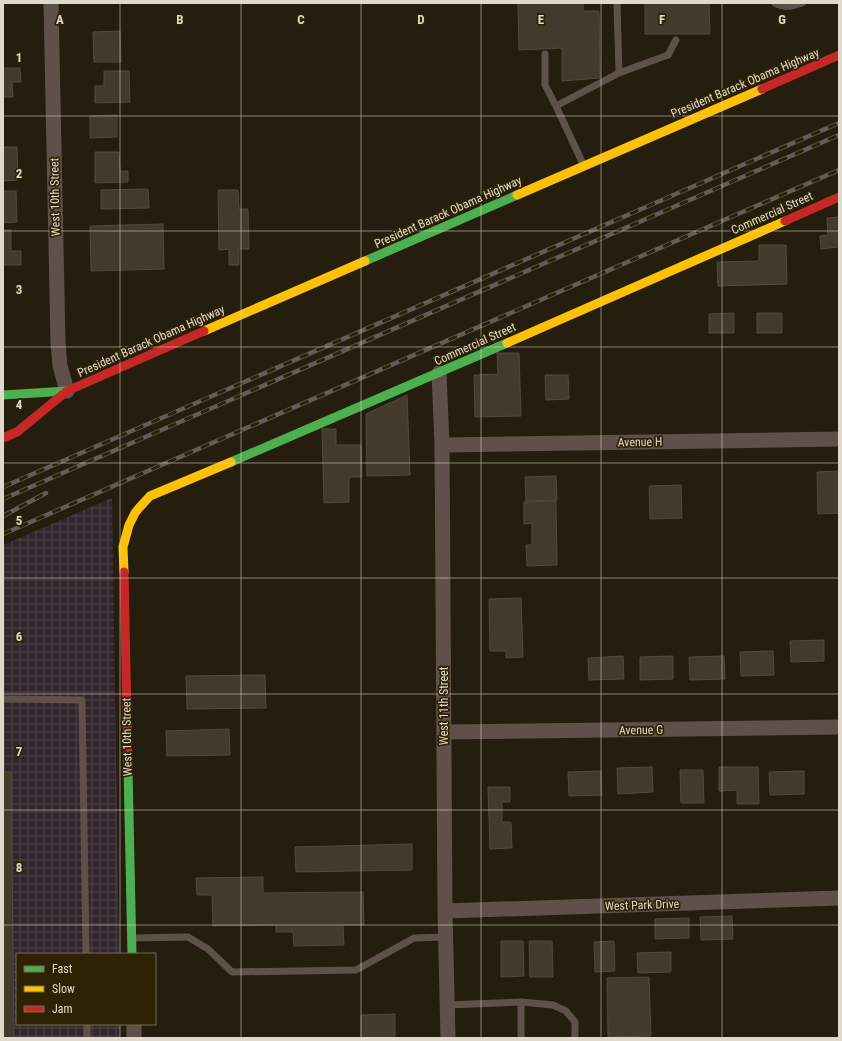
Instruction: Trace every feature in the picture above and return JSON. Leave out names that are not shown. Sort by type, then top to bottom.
[{"type":"street","name":"West 10th Street","points":[[51,3],[58,343],[60,366],[67,391]]},
{"type":"street","name":"President Barack Obama Highway","points":[[3,438],[17,432],[67,391],[839,55]]},
{"type":"street","name":"Commercial Street","points":[[130,522],[142,502],[150,496],[438,373],[839,197]]},
{"type":"street","name":"West 11th Street","points":[[438,373],[442,444],[445,911],[448,1038]]},
{"type":"street","name":"President Barack Obama Highway","points":[[3,395],[67,391]]},
{"type":"street","name":"Avenue H","points":[[442,444],[839,439]]},
{"type":"street","name":"West 10th Street","points":[[130,522],[123,548],[132,953]]},
{"type":"street","name":"Avenue G","points":[[444,732],[839,727]]},
{"type":"street","name":"West Park Drive","points":[[445,911],[839,898]]},
{"type":"street","points":[[134,1025],[134,1038]]},
{"type":"lane","points":[[616,3],[619,73]]},
{"type":"lane","points":[[774,3],[784,7],[802,3]]},
{"type":"lane","points":[[556,106],[619,73],[668,56],[676,40]]},
{"type":"lane","points":[[545,54],[545,84],[584,166]]},
{"type":"lane","points":[[3,699],[82,700],[86,953]]},
{"type":"lane","points":[[132,938],[188,937],[208,949],[232,972],[356,970],[414,938],[446,937]]},
{"type":"lane","points":[[521,1002],[522,1038]]},
{"type":"lane","points":[[447,1005],[521,1002],[553,1005],[566,1011],[575,1022],[575,1038]]},
{"type":"lane","points":[[87,1025],[87,1038]]},
{"type":"shaded area","points":[[112,498],[119,953],[16,953],[16,1025],[120,1025],[120,1038],[3,1038],[3,545]]},
{"type":"building","points":[[518,3],[583,3],[583,11],[599,11],[600,78],[562,81],[562,48],[519,50]]},
{"type":"building","points":[[645,3],[709,3],[710,34],[645,34]]},
{"type":"building","points":[[120,31],[121,62],[94,62],[93,32]]},
{"type":"building","points":[[3,68],[20,68],[21,82],[12,82],[13,97],[3,97]]},
{"type":"building","points":[[104,71],[129,71],[130,102],[95,103],[95,86],[104,86]]},
{"type":"building","points":[[117,115],[117,137],[90,138],[90,116]]},
{"type":"building","points":[[3,147],[17,147],[18,180],[3,181]]},
{"type":"building","points":[[95,152],[119,152],[120,171],[128,171],[128,182],[95,183]]},
{"type":"building","points":[[148,189],[149,208],[101,209],[101,190]]},
{"type":"building","points":[[218,190],[238,190],[239,209],[248,209],[249,249],[239,249],[239,265],[229,265],[229,249],[219,250]]},
{"type":"building","points":[[3,191],[16,191],[17,222],[3,223]]},
{"type":"building","points":[[839,217],[839,247],[821,249],[820,236],[828,235],[827,218]]},
{"type":"building","points":[[163,224],[164,269],[91,271],[90,226]]},
{"type":"building","points":[[3,230],[11,230],[11,251],[21,251],[21,265],[3,265]]},
{"type":"building","points":[[759,245],[786,245],[787,284],[718,286],[717,262],[759,261]]},
{"type":"building","points":[[734,313],[734,333],[709,333],[709,314]]},
{"type":"building","points":[[757,313],[782,313],[782,333],[757,333]]},
{"type":"building","points":[[497,353],[519,353],[521,416],[475,417],[474,375],[498,374]]},
{"type":"building","points":[[545,375],[568,375],[569,399],[546,400]]},
{"type":"building","points":[[407,395],[410,475],[367,476],[366,414]]},
{"type":"building","points":[[322,429],[336,429],[336,445],[361,445],[362,477],[349,477],[349,502],[324,503]]},
{"type":"building","points":[[839,471],[839,513],[818,514],[817,472]]},
{"type":"building","points":[[556,476],[557,500],[526,501],[525,477]]},
{"type":"building","points":[[681,485],[682,518],[650,519],[649,486]]},
{"type":"building","points":[[556,501],[557,565],[527,566],[526,545],[532,545],[532,523],[524,524],[524,502]]},
{"type":"building","points":[[521,598],[523,657],[506,658],[506,651],[490,651],[489,599]]},
{"type":"building","points":[[824,640],[824,661],[791,662],[790,641]]},
{"type":"building","points":[[773,651],[774,675],[741,676],[740,652]]},
{"type":"building","points":[[623,656],[624,679],[589,680],[588,658]]},
{"type":"building","points":[[673,656],[673,679],[640,680],[640,657]]},
{"type":"building","points":[[724,656],[725,679],[690,680],[689,657]]},
{"type":"building","points":[[265,675],[266,708],[187,709],[186,676]]},
{"type":"building","points":[[229,729],[230,755],[167,756],[166,731]]},
{"type":"building","points":[[652,767],[653,792],[618,794],[617,768]]},
{"type":"building","points":[[719,767],[758,767],[759,804],[737,804],[737,790],[719,791]]},
{"type":"building","points":[[680,770],[703,770],[704,803],[681,803]]},
{"type":"building","points":[[601,771],[602,795],[569,796],[568,772]]},
{"type":"building","points":[[804,771],[804,794],[770,795],[769,772]]},
{"type":"building","points":[[3,772],[11,772],[14,1038],[3,1038]]},
{"type":"building","points":[[488,787],[510,787],[510,802],[502,802],[502,822],[511,822],[512,848],[490,849]]},
{"type":"building","points":[[412,844],[412,870],[296,872],[295,847]]},
{"type":"building","points":[[263,877],[263,893],[363,892],[364,925],[343,925],[344,945],[294,946],[293,932],[276,932],[276,925],[213,926],[212,895],[197,895],[196,878]]},
{"type":"building","points":[[732,916],[733,939],[701,940],[700,917]]},
{"type":"building","points":[[689,918],[689,938],[655,939],[655,919]]},
{"type":"building","points":[[501,941],[523,941],[524,976],[501,977]]},
{"type":"building","points":[[529,941],[552,941],[553,977],[530,977]]},
{"type":"building","points":[[614,941],[615,971],[595,972],[594,942]]},
{"type":"building","points":[[671,952],[671,972],[638,973],[637,953]]},
{"type":"building","points":[[649,977],[651,1036],[608,1037],[607,978]]},
{"type":"building","points":[[395,1014],[395,1038],[361,1038],[361,1015]]},
{"type":"railway","points":[[3,487],[839,123]]},
{"type":"railway","points":[[3,499],[839,135]]},
{"type":"railway","points":[[3,534],[839,170]]},
{"type":"railway","points":[[3,516],[46,493]]},
{"type":"traffic: fast","points":[[365,261],[517,195]]},
{"type":"traffic: fast","points":[[231,462],[507,343]]},
{"type":"traffic: fast","points":[[3,395],[67,391]]},
{"type":"traffic: fast","points":[[128,769],[132,953]]},
{"type":"traffic: slow","points":[[517,195],[762,89]]},
{"type":"traffic: slow","points":[[507,343],[785,221]]},
{"type":"traffic: slow","points":[[204,331],[365,261]]},
{"type":"traffic: slow","points":[[124,572],[123,547],[129,525],[135,513],[150,496],[231,462]]},
{"type":"traffic: jam","points":[[762,89],[839,55]]},
{"type":"traffic: jam","points":[[785,221],[839,197]]},
{"type":"traffic: jam","points":[[3,438],[17,432],[67,391],[204,331]]},
{"type":"traffic: jam","points":[[124,572],[128,769]]}]
